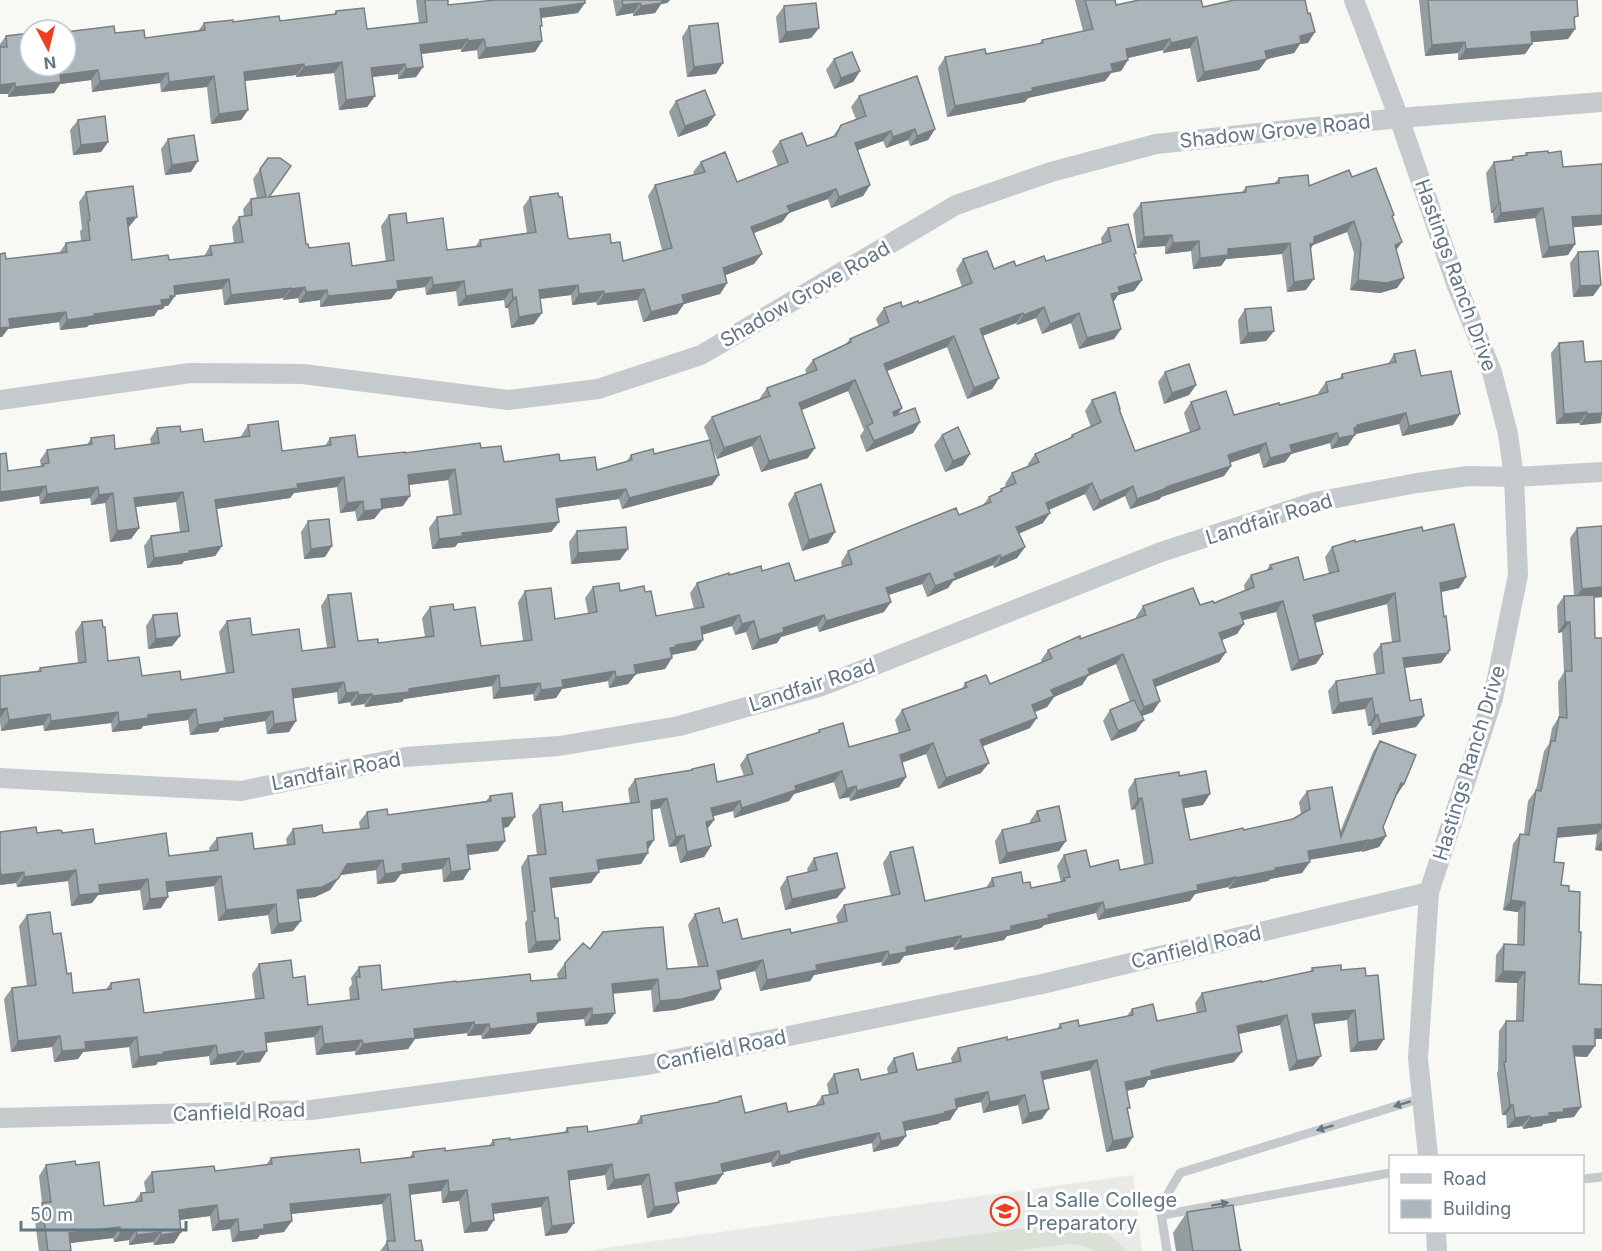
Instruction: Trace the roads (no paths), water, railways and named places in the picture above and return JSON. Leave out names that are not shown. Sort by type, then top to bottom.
[{"type":"street","name":"Hastings Ranch Drive","points":[[1354,0],[1399,118],[1457,286],[1492,372],[1508,434],[1514,477],[1518,575],[1500,664],[1493,698],[1429,892],[1418,1058],[1428,1155]]},
{"type":"street","name":"Shadow Grove Road","points":[[0,400],[190,373],[303,374],[508,400],[598,390],[701,355],[956,205],[1041,176],[1156,144],[1399,118],[1602,102]]},
{"type":"street","name":"Landfair Road","points":[[0,778],[241,790],[405,757],[559,746],[679,726],[822,686],[1161,552],[1315,502],[1468,476],[1514,477],[1602,472]]},
{"type":"street","name":"Canfield Road","points":[[0,1118],[311,1110],[647,1065],[1042,984],[1429,892]]},
{"type":"street","points":[[1436,1233],[1437,1251]]},
{"type":"lane","points":[[1167,1251],[1160,1207],[1180,1173],[1422,1098]]},
{"type":"lane","points":[[1162,1215],[1389,1173]]},
{"type":"lane","points":[[1584,1179],[1602,1177]]},
{"type":"place","name":"La Salle College Preparatory","points":[[1005,1211]]}]
